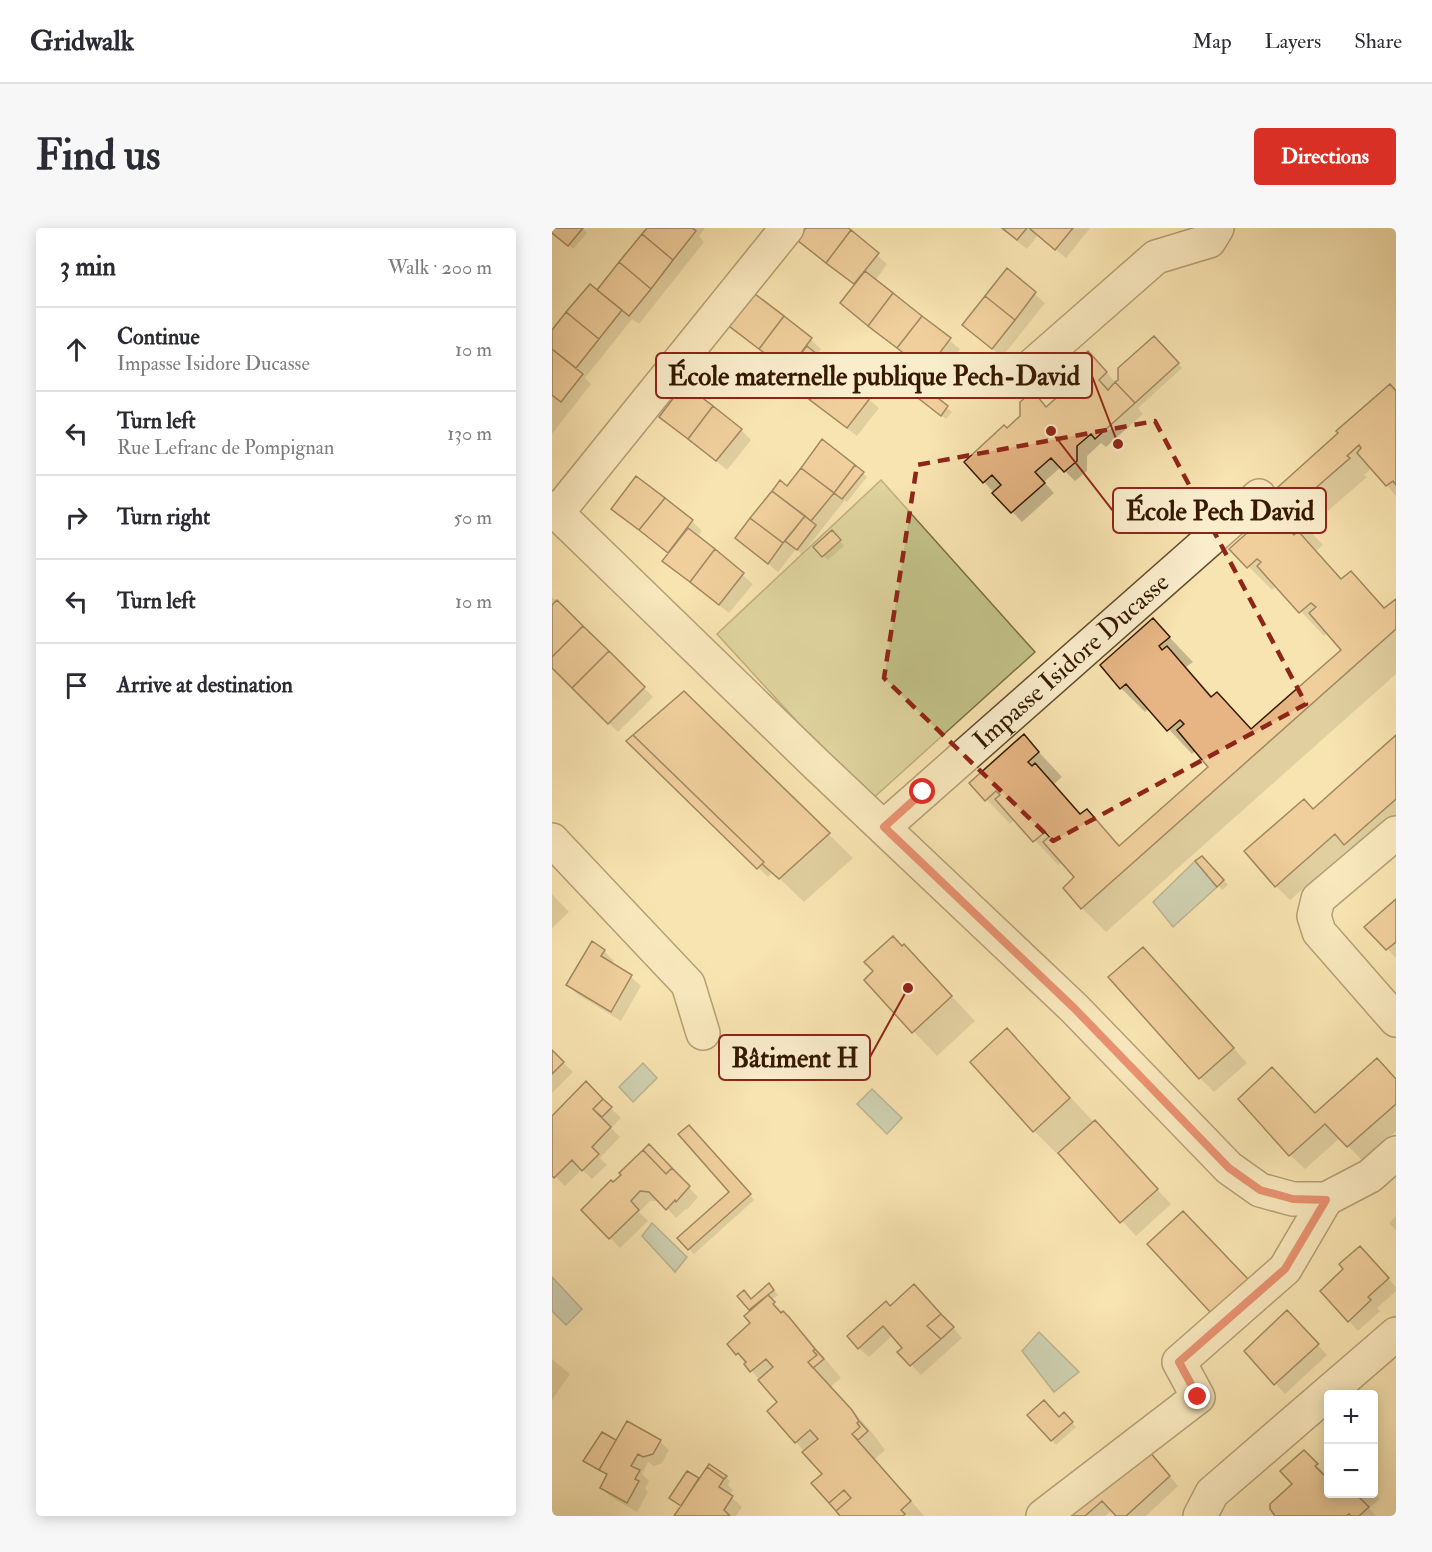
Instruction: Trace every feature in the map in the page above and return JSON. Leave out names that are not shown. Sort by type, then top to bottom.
[{"type":"street","points":[[787,228],[555,511],[1074,1008],[1229,1168],[1260,1190],[1293,1199],[1326,1200],[1370,1176],[1396,1153]]},
{"type":"street","points":[[1034,364],[1156,257],[1213,234]]},
{"type":"street","name":"Impasse Isidore Ducasse","points":[[884,827],[1259,496]]},
{"type":"street","points":[[1396,833],[1318,899],[1314,916],[1319,932],[1396,1020]]},
{"type":"street","points":[[552,840],[688,984],[703,1033]]},
{"type":"street","points":[[1043,1516],[1198,1397],[1179,1362],[1285,1269],[1326,1200]]},
{"type":"street","points":[[1200,1516],[1212,1493],[1396,1334]]},
{"type":"highlighted area","points":[[1155,421],[1306,704],[1053,841],[884,678],[917,465]]},
{"type":"green space","points":[[881,480],[1035,652],[870,801],[717,634]]},
{"type":"water","points":[[1195,861],[1217,887],[1173,927],[1153,902]]},
{"type":"water","points":[[643,1063],[657,1078],[633,1102],[619,1087]]},
{"type":"water","points":[[872,1089],[902,1118],[887,1134],[857,1104]]},
{"type":"water","points":[[652,1223],[687,1257],[675,1272],[642,1236]]},
{"type":"water","points":[[552,1277],[582,1309],[566,1325],[552,1311]]},
{"type":"water","points":[[1039,1332],[1079,1372],[1054,1392],[1022,1351]]},
{"type":"building","points":[[552,228],[583,228],[568,246],[552,233]]},
{"type":"building","points":[[647,228],[692,228],[696,231],[673,260],[642,234]]},
{"type":"building","points":[[806,228],[848,228],[851,230],[826,263],[797,240]]},
{"type":"building","points":[[1002,228],[1027,228],[1017,240]]},
{"type":"building","points":[[1029,228],[1073,228],[1055,250]]},
{"type":"building","points":[[851,230],[879,253],[854,284],[826,263]]},
{"type":"building","points":[[642,234],[673,260],[651,289],[619,262]]},
{"type":"building","points":[[619,262],[651,289],[629,316],[597,290]]},
{"type":"building","points":[[1007,268],[1036,292],[1015,320],[985,296]]},
{"type":"building","points":[[865,271],[893,293],[868,326],[840,303]]},
{"type":"building","points":[[590,284],[622,310],[599,339],[566,312]]},
{"type":"building","points":[[893,293],[922,316],[897,348],[868,326]]},
{"type":"building","points":[[755,294],[784,316],[759,349],[729,326]]},
{"type":"building","points":[[985,296],[1015,320],[992,349],[962,325]]},
{"type":"building","points":[[566,312],[599,339],[576,368],[552,349],[552,330]]},
{"type":"building","points":[[784,316],[812,338],[788,370],[759,349]]},
{"type":"building","points":[[922,316],[951,338],[926,371],[897,348]]},
{"type":"building","points":[[1154,336],[1179,363],[1135,403],[1115,382],[1118,380],[1118,368]]},
{"type":"building","points":[[807,346],[835,369],[810,400],[782,378]]},
{"type":"building","points":[[552,349],[583,374],[561,402],[552,395]]},
{"type":"building","points":[[1088,351],[1107,372],[1099,380],[1108,390],[1115,382],[1135,403],[1095,439],[1091,434],[1077,446],[1077,461],[1064,472],[1051,458],[1035,472],[1045,483],[1011,513],[992,493],[1001,485],[992,475],[983,483],[964,462],[1004,425],[1007,428],[1020,416],[1020,402],[1033,391],[1046,407],[1063,392],[1053,381]]},
{"type":"building","points":[[835,369],[871,397],[847,428],[810,400]]},
{"type":"building","points":[[916,381],[948,406],[941,416],[909,391]]},
{"type":"building","points":[[684,384],[713,406],[688,439],[659,417]]},
{"type":"building","points":[[1390,384],[1396,391],[1396,485],[1393,481],[1386,486],[1357,453],[1361,448],[1359,445],[1347,456],[1350,458],[1295,506],[1278,487],[1338,433],[1336,431]]},
{"type":"building","points":[[713,406],[742,429],[716,461],[688,439]]},
{"type":"building","points":[[822,439],[855,465],[834,493],[801,468]]},
{"type":"building","points":[[855,465],[864,472],[842,499],[834,493]]},
{"type":"building","points":[[801,468],[834,493],[811,521],[772,491],[780,480],[787,486]]},
{"type":"building","points":[[636,476],[665,498],[639,530],[611,509]]},
{"type":"building","points":[[772,491],[805,516],[783,543],[750,518]]},
{"type":"building","points":[[665,498],[693,520],[668,553],[639,530]]},
{"type":"building","points":[[1283,501],[1300,520],[1290,530],[1294,535],[1298,531],[1341,579],[1351,571],[1384,608],[1396,599],[1396,629],[1081,909],[1063,888],[1074,877],[1043,842],[1049,837],[1045,832],[1033,842],[995,799],[1000,795],[996,791],[985,801],[969,783],[1024,734],[1039,752],[1028,762],[1032,766],[1035,763],[1080,814],[1087,809],[1119,846],[1208,767],[1177,730],[1184,724],[1180,720],[1167,731],[1126,684],[1120,689],[1100,665],[1153,618],[1170,637],[1159,646],[1162,650],[1167,646],[1211,697],[1217,692],[1251,729],[1341,650],[1309,613],[1316,607],[1311,603],[1299,613],[1257,566],[1261,562],[1257,559],[1247,568],[1229,549]]},
{"type":"building","points":[[805,516],[816,525],[797,550],[785,541]]},
{"type":"building","points":[[750,518],[783,543],[768,564],[735,538]]},
{"type":"building","points":[[688,528],[715,549],[690,582],[662,561]]},
{"type":"building","points":[[832,530],[841,540],[822,557],[813,547]]},
{"type":"building","points":[[715,549],[744,573],[719,605],[690,582]]},
{"type":"building","points":[[557,600],[583,626],[552,657],[552,605]]},
{"type":"building","points":[[583,626],[609,651],[572,688],[552,668],[552,657]]},
{"type":"building","points":[[609,651],[645,687],[608,724],[572,688]]},
{"type":"building","points":[[684,691],[830,833],[779,879],[633,735]]},
{"type":"building","points":[[633,735],[764,862],[757,869],[626,741]]},
{"type":"building","points":[[1396,735],[1396,799],[1344,845],[1335,834],[1275,887],[1244,851],[1304,799],[1313,809]]},
{"type":"building","points":[[1202,856],[1224,880],[1217,887],[1195,861]]},
{"type":"building","points":[[1396,899],[1396,942],[1386,950],[1364,927]]},
{"type":"building","points":[[893,936],[902,946],[904,944],[952,996],[912,1033],[864,980],[873,971],[864,962]]},
{"type":"building","points":[[592,941],[605,950],[601,956],[632,975],[611,1012],[566,985]]},
{"type":"building","points":[[1143,947],[1234,1048],[1199,1079],[1108,977]]},
{"type":"building","points":[[1007,1028],[1070,1098],[1033,1132],[970,1062]]},
{"type":"building","points":[[552,1050],[564,1062],[552,1074]]},
{"type":"building","points":[[1377,1058],[1396,1079],[1396,1104],[1347,1147],[1325,1124],[1289,1156],[1238,1099],[1272,1067],[1315,1113]]},
{"type":"building","points":[[586,1081],[603,1099],[593,1109],[611,1127],[592,1147],[599,1154],[582,1171],[572,1160],[554,1178],[552,1176],[552,1116]]},
{"type":"building","points":[[603,1099],[612,1107],[602,1117],[593,1109]]},
{"type":"building","points":[[1095,1120],[1158,1189],[1120,1223],[1058,1153]]},
{"type":"building","points":[[689,1125],[751,1194],[688,1250],[677,1238],[729,1192],[678,1134]]},
{"type":"building","points":[[649,1144],[672,1168],[666,1174],[643,1150]]},
{"type":"building","points":[[643,1150],[666,1174],[672,1168],[690,1186],[666,1210],[649,1192],[640,1191],[631,1201],[639,1210],[609,1239],[581,1210],[611,1180],[613,1182],[621,1175],[619,1173]]},
{"type":"building","points":[[1183,1211],[1248,1279],[1211,1313],[1147,1244]]},
{"type":"building","points":[[1360,1246],[1389,1278],[1368,1297],[1371,1300],[1348,1322],[1320,1291],[1343,1269],[1339,1264]]},
{"type":"building","points":[[769,1283],[774,1290],[749,1310],[737,1296],[744,1290],[751,1299]]},
{"type":"building","points":[[914,1284],[941,1314],[927,1326],[941,1339],[910,1366],[897,1352],[902,1348],[883,1326],[858,1349],[847,1336],[886,1301],[890,1306]]},
{"type":"building","points":[[768,1295],[775,1302],[773,1304],[781,1313],[783,1311],[789,1317],[815,1349],[813,1351],[817,1355],[808,1362],[852,1410],[859,1421],[857,1423],[860,1427],[852,1434],[911,1501],[901,1510],[905,1514],[903,1516],[840,1516],[836,1511],[851,1498],[844,1490],[829,1503],[811,1483],[822,1474],[802,1452],[818,1439],[810,1430],[795,1443],[767,1411],[777,1402],[758,1380],[773,1367],[766,1359],[750,1372],[744,1364],[746,1362],[727,1344],[750,1323],[744,1316]]},
{"type":"building","points":[[1287,1310],[1319,1344],[1274,1385],[1244,1351]]},
{"type":"building","points":[[941,1314],[954,1327],[941,1339],[927,1326]]},
{"type":"building","points":[[815,1349],[824,1359],[813,1368],[808,1362],[817,1355],[813,1351]]},
{"type":"building","points":[[1044,1400],[1059,1417],[1064,1412],[1073,1422],[1051,1441],[1027,1415]]},
{"type":"building","points":[[627,1421],[661,1440],[653,1454],[643,1457],[638,1454],[631,1466],[640,1470],[635,1479],[639,1481],[627,1503],[600,1488],[607,1474],[599,1470]]},
{"type":"building","points":[[859,1421],[868,1431],[858,1440],[852,1434],[860,1427],[857,1423]]},
{"type":"building","points":[[602,1432],[616,1440],[599,1470],[583,1461]]},
{"type":"building","points":[[1304,1450],[1318,1464],[1315,1466],[1324,1475],[1324,1498],[1360,1498],[1369,1507],[1359,1516],[1349,1514],[1346,1516],[1275,1516],[1270,1509],[1270,1504],[1292,1484],[1280,1471]]},
{"type":"building","points":[[1149,1451],[1170,1476],[1126,1516],[1116,1516],[1102,1501],[1085,1516],[1058,1516],[1093,1486],[1110,1486]]},
{"type":"building","points":[[709,1464],[727,1476],[724,1479],[707,1467]]},
{"type":"building","points":[[707,1467],[724,1479],[719,1487],[733,1496],[724,1510],[730,1516],[674,1516]]},
{"type":"building","points":[[687,1471],[699,1478],[681,1506],[669,1498]]},
{"type":"building","points":[[844,1490],[851,1498],[836,1511],[829,1503]]},
{"type":"place","name":"École Pech David","points":[[1051,431]]},
{"type":"place","name":"École maternelle publique Pech-David","points":[[1118,444]]},
{"type":"place","name":"Bâtiment H","points":[[908,988]]},
{"type":"route","points":[[923,792],[884,827],[1074,1008],[1229,1168],[1260,1190],[1293,1199],[1326,1200],[1285,1269],[1179,1362],[1198,1397]]}]
